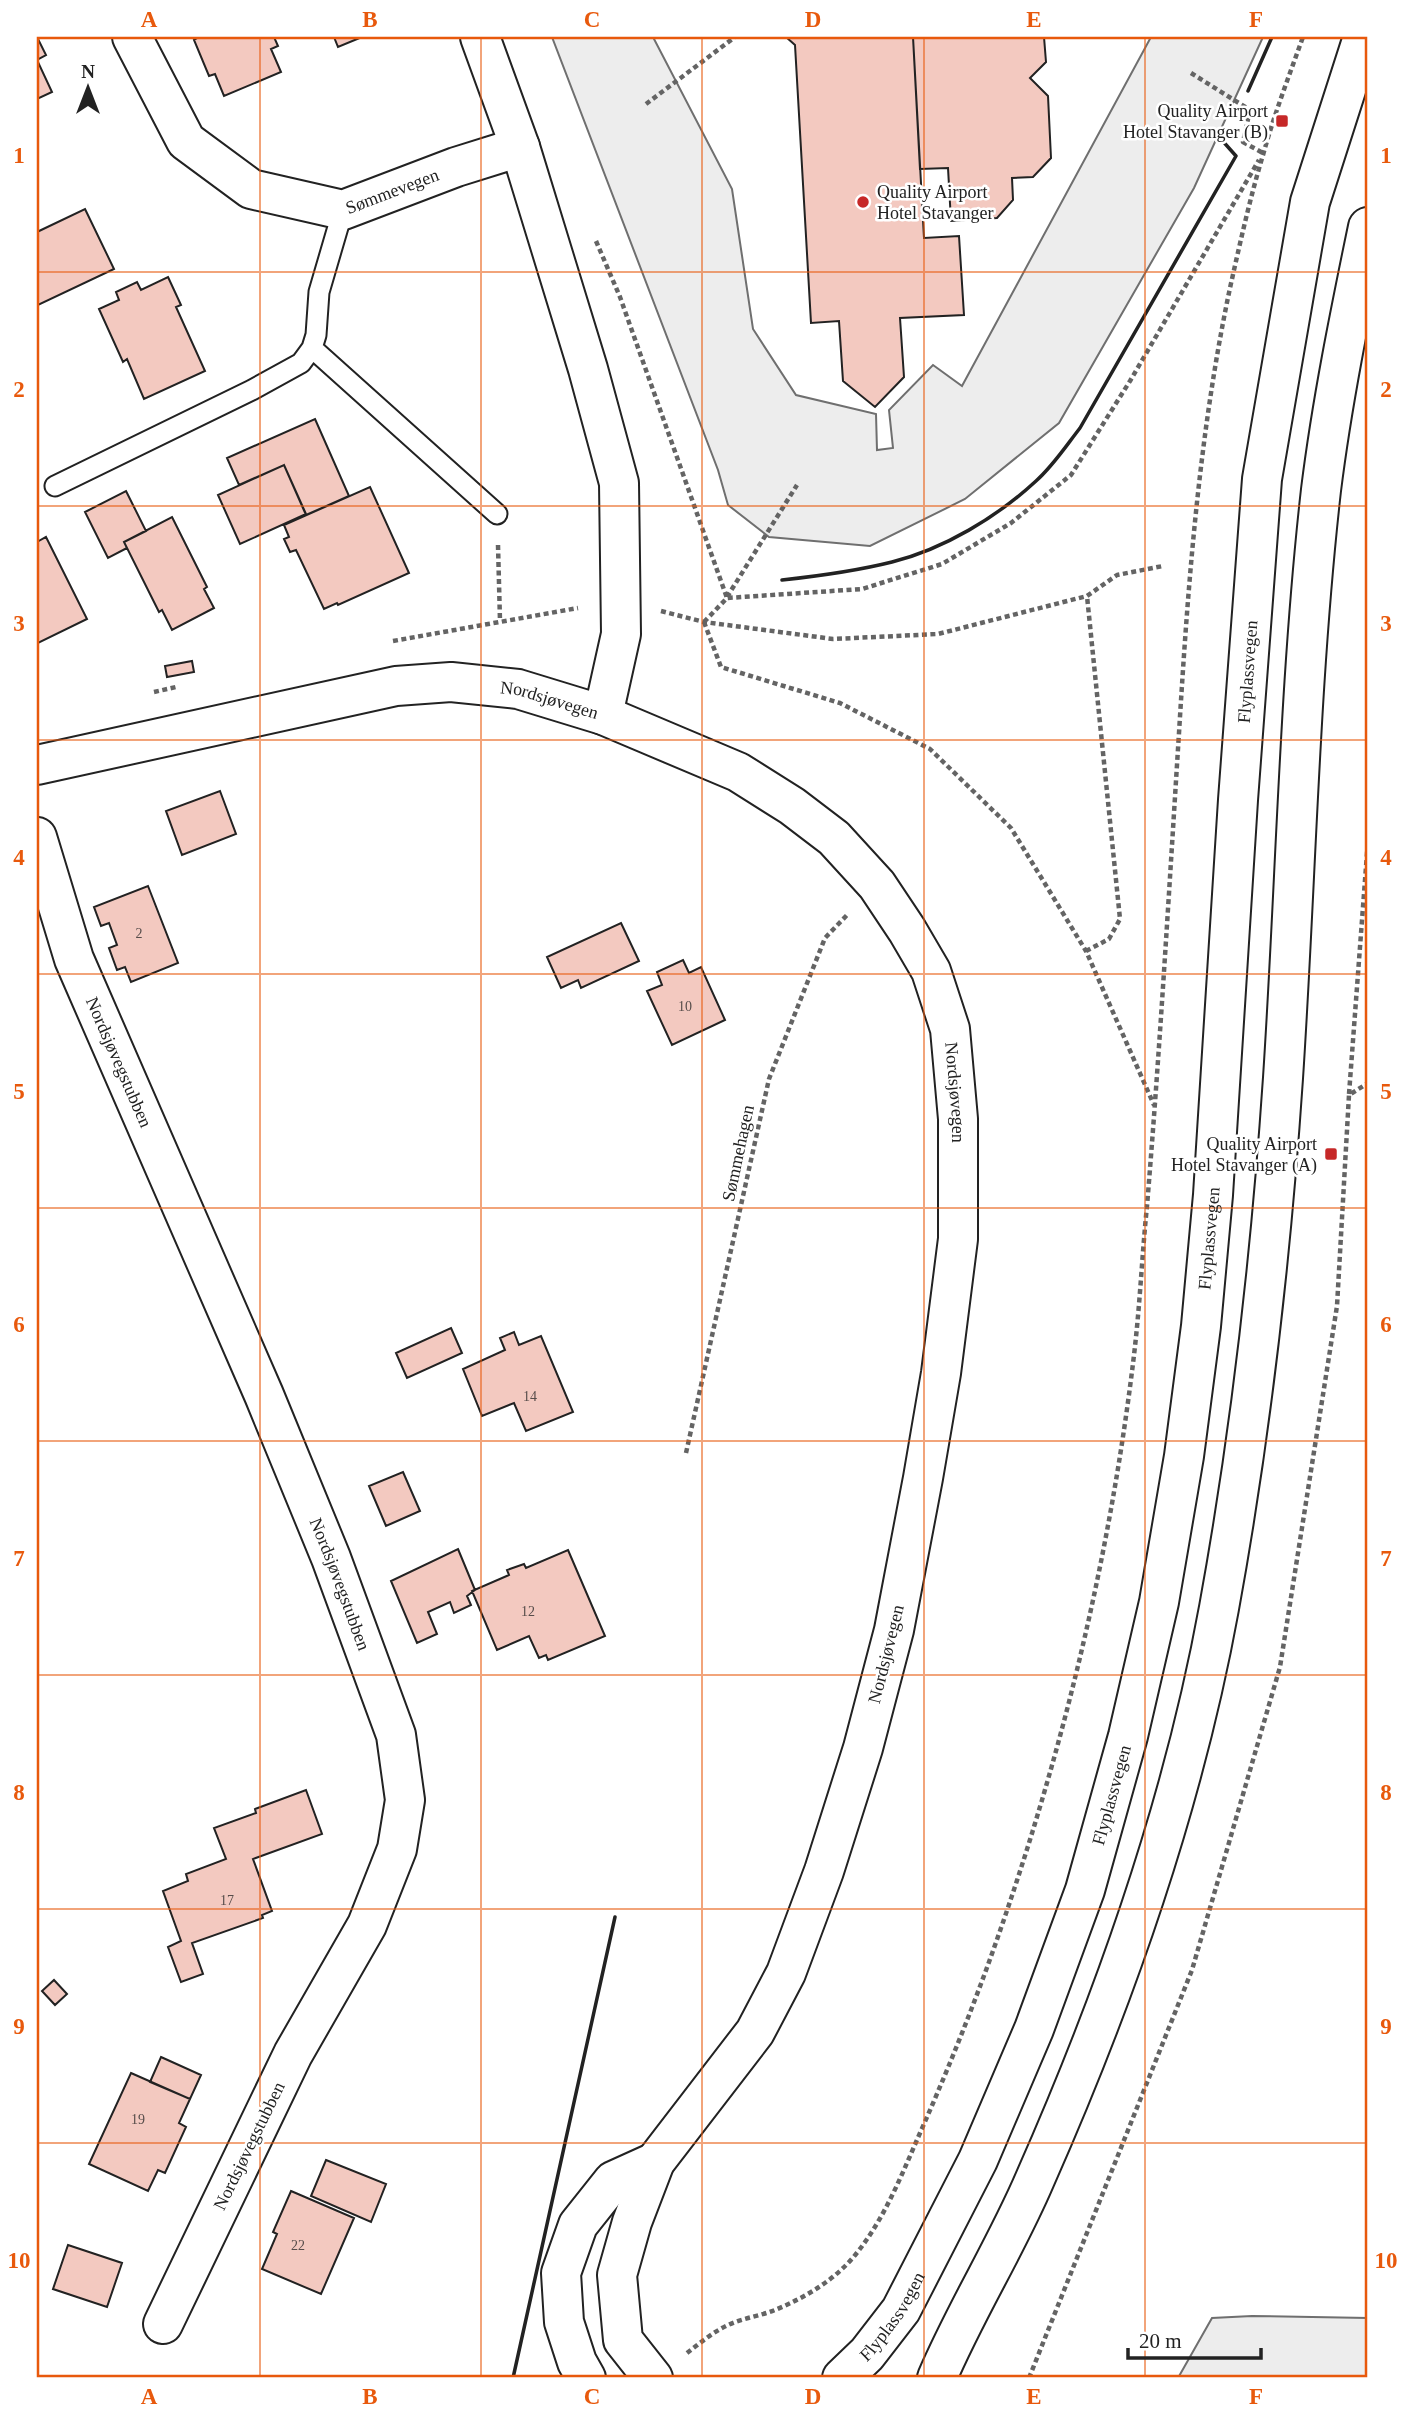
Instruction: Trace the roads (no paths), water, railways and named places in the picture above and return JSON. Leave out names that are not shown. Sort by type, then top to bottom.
[{"type":"main road","name":"Sømmevegen","points":[[132,37],[186,141],[251,189],[344,209],[456,167],[520,147]]},
{"type":"main road","points":[[480,37],[520,147],[588,369],[619,483],[621,634],[603,715]]},
{"type":"main road","name":"Flyplassvegen","points":[[842,2378],[867,2354],[901,2310],[978,2160],[1034,2029],[1085,1890],[1128,1737],[1159,1602],[1184,1456],[1201,1326],[1213,1195],[1262,479],[1310,202],[1363,37]]},
{"type":"main road","points":[[937,2378],[954,2338],[1033,2185],[1090,2052],[1142,1909],[1187,1751],[1218,1614],[1243,1465],[1264,1307],[1283,1077],[1309,625],[1322,488],[1344,341],[1368,227]]},
{"type":"main road","name":"Nordsjøvegen","points":[[37,765],[410,685],[451,682],[518,690],[603,715],[738,772],[792,806],[834,838],[877,885],[931,971],[950,1028],[958,1119],[958,1239],[941,1373],[923,1478],[894,1630],[863,1748],[824,1871],[786,1973],[755,2032],[655,2162],[632,2222],[617,2275],[623,2340],[667,2368]]},
{"type":"main road","name":"Nordsjøvegstubben","points":[[37,837],[74,959],[264,1395],[331,1558],[396,1735],[405,1800],[397,1849],[367,1925],[293,2054],[163,2325]]},
{"type":"main road","name":"Nordsjøvegen","points":[[586,2378],[577,2362],[564,2322],[561,2273],[578,2225],[613,2181],[655,2162]]},
{"type":"lane","points":[[55,486],[252,390],[301,363],[312,348],[317,335],[319,292],[344,209]]},
{"type":"lane","points":[[312,348],[497,514]]},
{"type":"place","name":"Quality Airport Hotel Stavanger (B)","points":[[1282,121]]},
{"type":"place","name":"Quality Airport Hotel Stavanger","points":[[863,202]]},
{"type":"place","name":"Quality Airport Hotel Stavanger (A)","points":[[1331,1154]]}]
